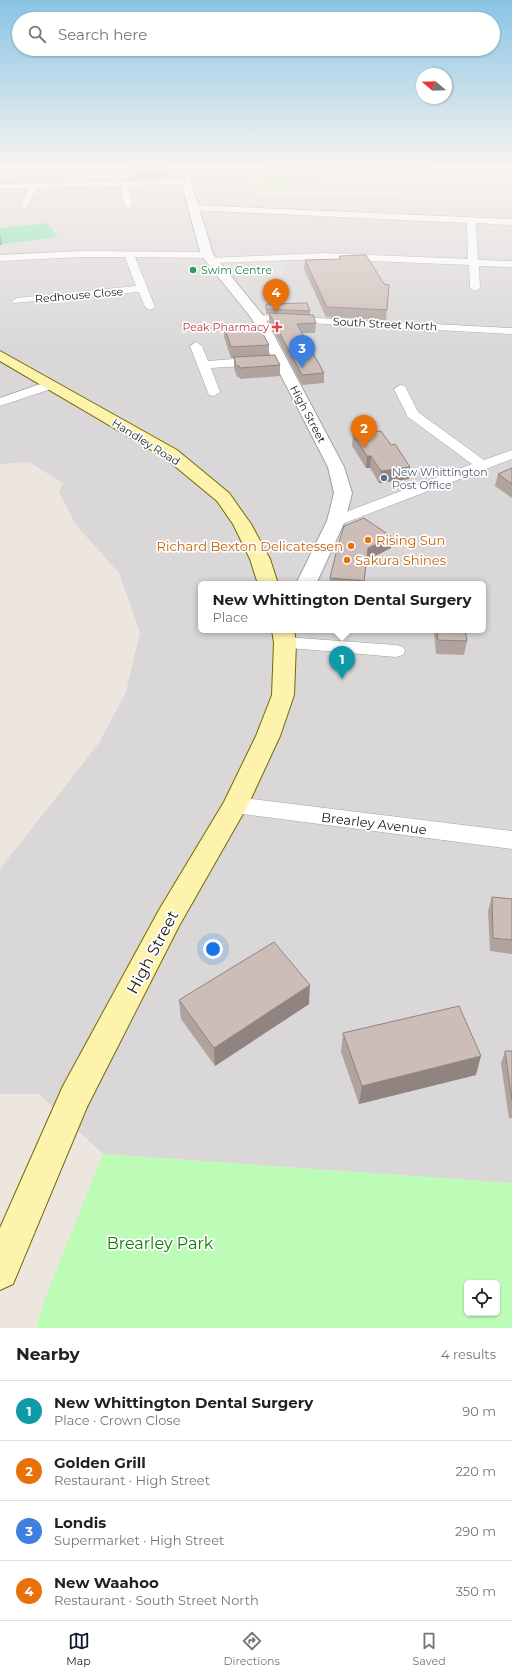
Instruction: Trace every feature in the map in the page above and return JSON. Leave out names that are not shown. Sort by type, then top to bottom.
[{"type":"main road","name":"Handley Road","points":[[0,355],[16,363],[49,385],[171,454],[223,498],[242,524],[260,560],[267,581]]},
{"type":"main road","name":"High Street","points":[[0,1271],[75,1097],[169,918],[235,805],[268,736],[283,695],[284,637]]},
{"type":"street","name":"High Street","points":[[200,229],[209,258],[258,318],[336,467],[343,493],[336,521],[307,581]]},
{"type":"street","points":[[472,229],[475,288]]},
{"type":"street","points":[[0,258],[82,254],[209,258],[324,256],[512,264]]},
{"type":"street","name":"Redhouse Close","points":[[129,255],[150,307]]},
{"type":"street","name":"Redhouse Close","points":[[16,301],[142,289]]},
{"type":"street","name":"South Street North","points":[[258,318],[512,331]]},
{"type":"street","points":[[196,346],[214,392]]},
{"type":"street","points":[[203,365],[281,360]]},
{"type":"street","points":[[0,402],[49,385]]},
{"type":"street","points":[[400,389],[413,414],[482,465]]},
{"type":"street","points":[[336,521],[512,454]]},
{"type":"street","points":[[284,637],[396,651]]},
{"type":"street","name":"Brearley Avenue","points":[[235,805],[512,840]]},
{"type":"shaded area","points":[[0,229],[512,229],[512,1183],[103,1154],[39,1094],[0,1094],[0,869],[99,743],[126,692],[140,632],[119,573],[76,525],[59,492],[63,483],[29,462],[0,464]]},
{"type":"shaded area","points":[[268,260],[282,260],[288,270],[282,271],[283,274],[228,276],[223,268],[270,265]]},
{"type":"green space","points":[[0,229],[52,229],[58,237],[3,244],[0,239]]},
{"type":"green space","name":"Brearley Park","points":[[103,1154],[512,1183],[512,1328],[36,1328],[47,1293]]},
{"type":"building","points":[[366,255],[384,284],[389,285],[387,310],[327,307],[305,260],[341,259],[339,256]]},
{"type":"building","points":[[307,303],[310,311],[266,309],[266,304]]},
{"type":"building","points":[[269,313],[313,315],[316,323],[297,324],[324,373],[302,375]]},
{"type":"building","points":[[258,325],[269,345],[231,347],[224,326]]},
{"type":"building","points":[[275,355],[280,365],[240,368],[239,366],[236,366],[234,357]]},
{"type":"building","points":[[381,431],[391,445],[395,444],[410,467],[381,471],[371,456],[367,456],[353,434]]},
{"type":"building","points":[[512,468],[512,484],[498,474]]},
{"type":"building","points":[[364,518],[392,537],[368,548],[364,581],[330,578],[344,526]]},
{"type":"building","points":[[437,633],[466,633],[467,641],[438,640]]},
{"type":"building","points":[[492,897],[512,899],[512,940],[493,938]]},
{"type":"building","points":[[274,942],[310,985],[214,1048],[179,1000]]},
{"type":"building","points":[[459,1006],[481,1056],[362,1086],[343,1033]]},
{"type":"building","points":[[505,1051],[512,1051],[512,1100]]},
{"type":"place","name":"Swim Centre","points":[[193,270]]},
{"type":"place","name":"New Waahoo","points":[[276,312]]},
{"type":"place","name":"Peak Pharmacy","points":[[277,327]]},
{"type":"place","name":"Londis","points":[[302,368]]},
{"type":"place","name":"Golden Grill","points":[[364,448]]},
{"type":"place","name":"New Whittington Post Office","points":[[384,478]]},
{"type":"place","name":"Rising Sun","points":[[368,540]]},
{"type":"place","name":"Richard Bexton Delicatessen","points":[[351,546]]},
{"type":"place","name":"Sakura Shines","points":[[347,560]]},
{"type":"place","name":"New Whittington Dental Surgery","points":[[342,679]]}]
